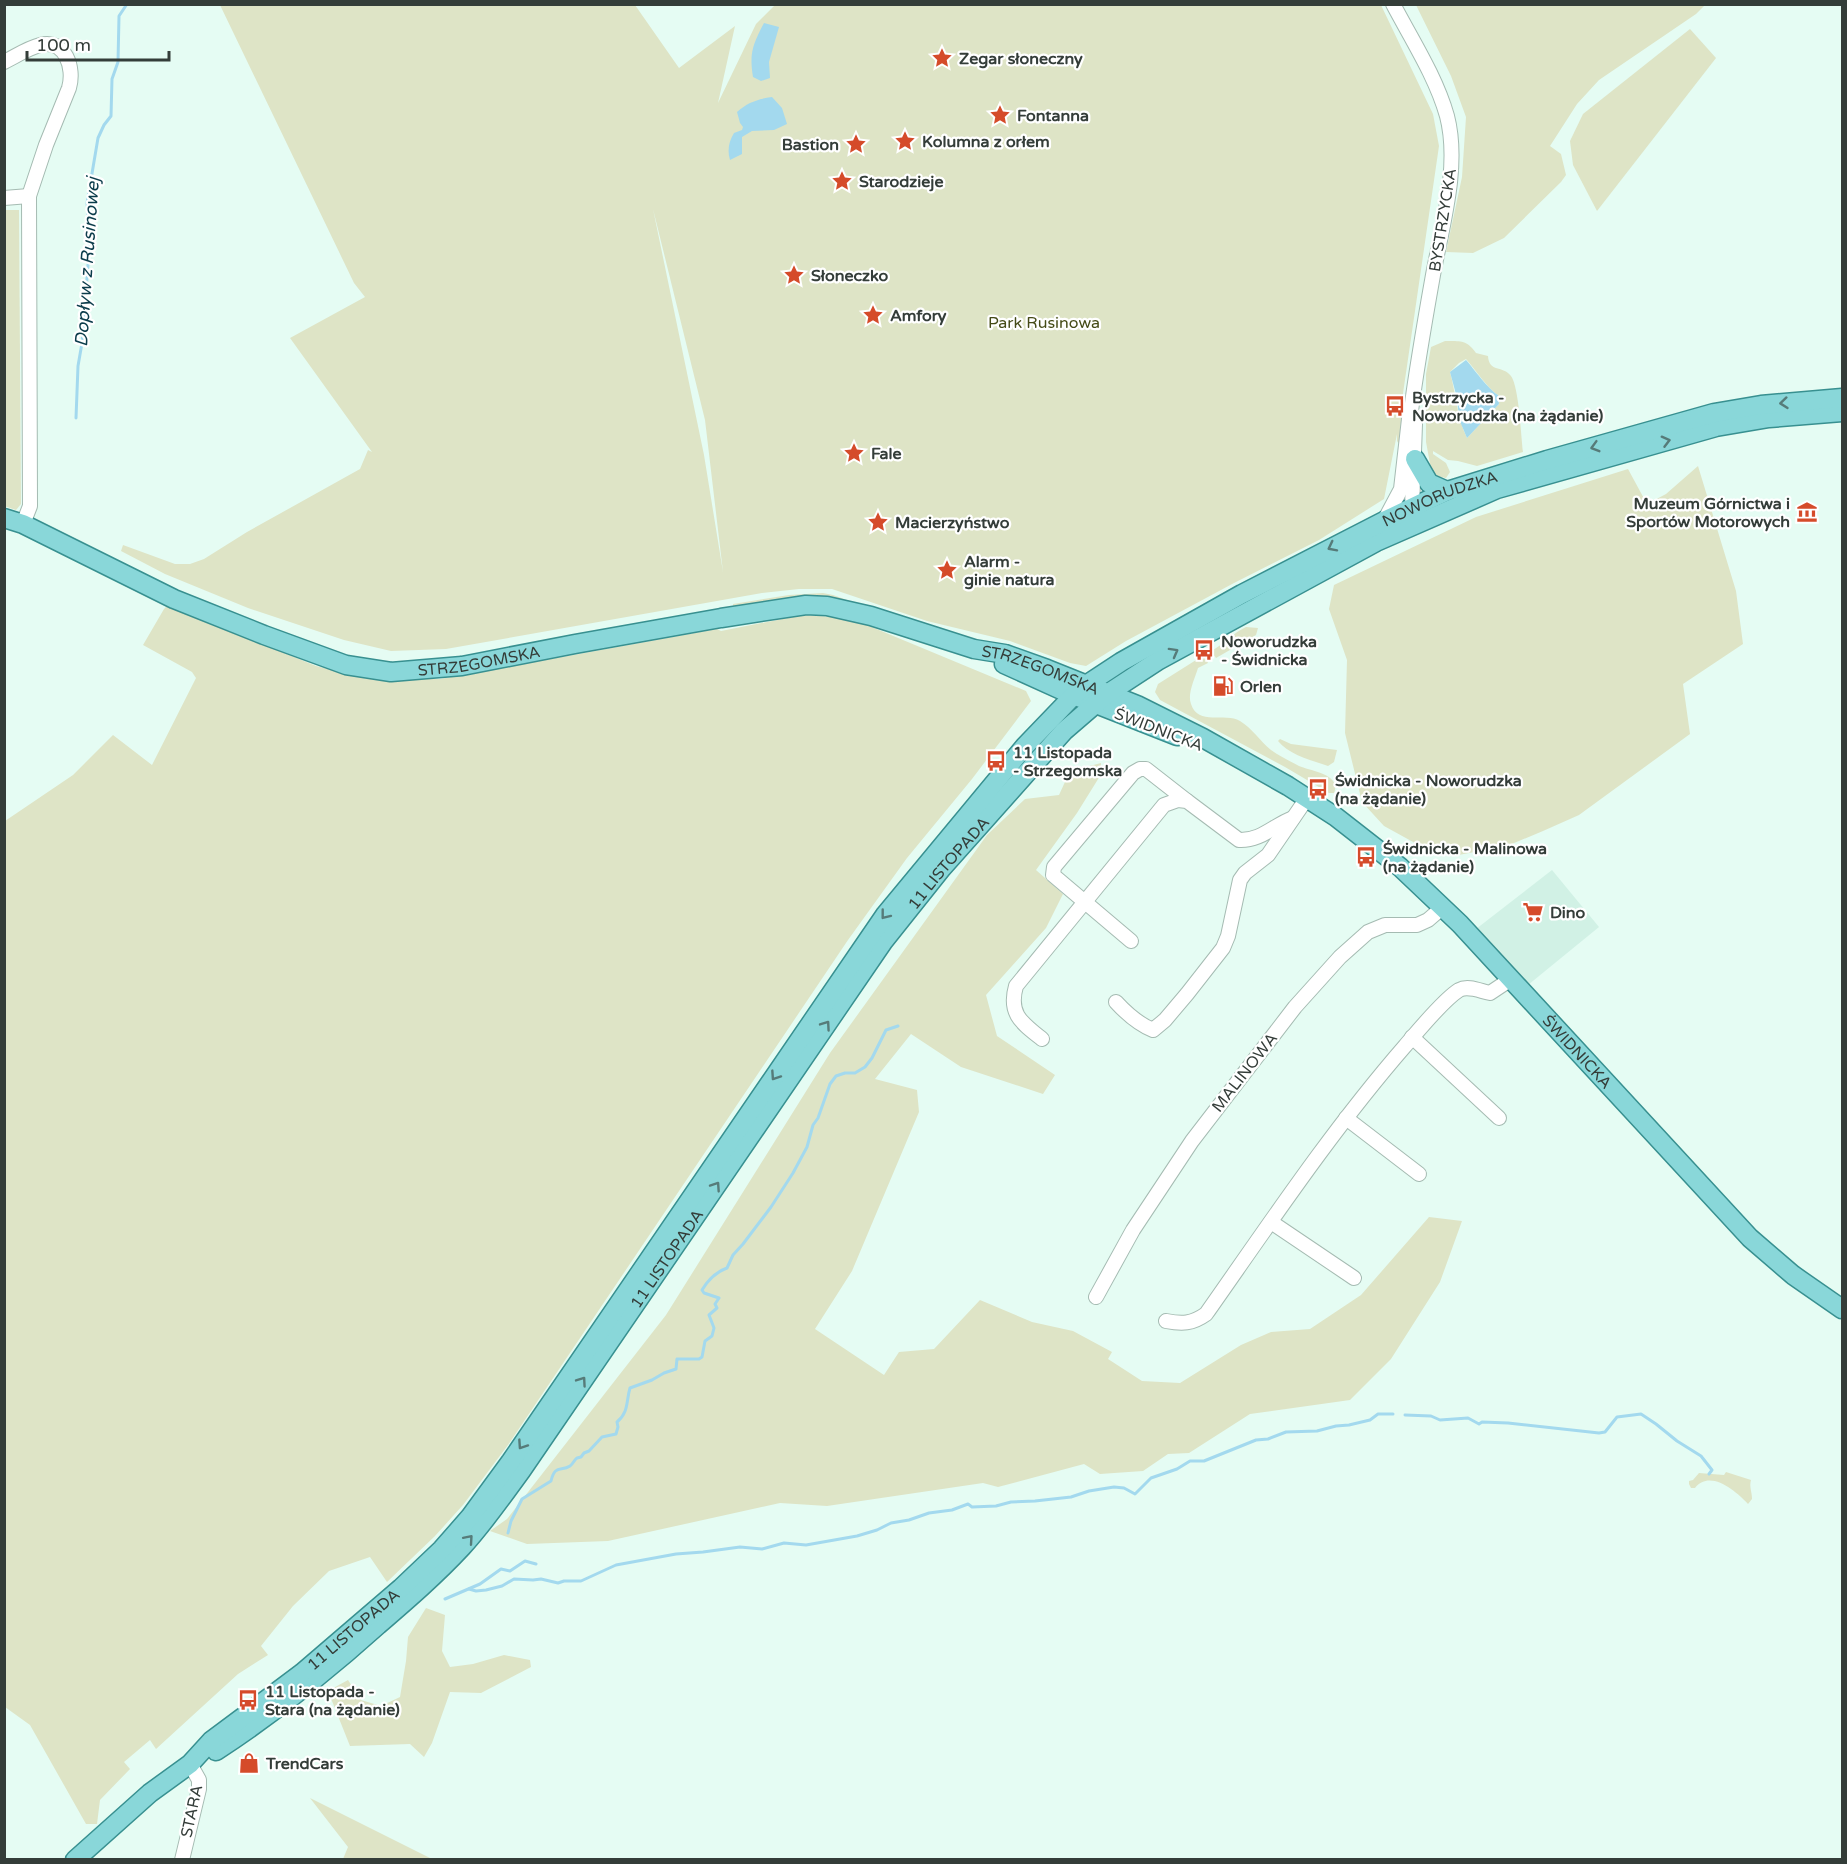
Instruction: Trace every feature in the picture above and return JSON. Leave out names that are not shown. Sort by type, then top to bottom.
[{"type":"main road","name":"NOWORUDZKA","points":[[1100,699],[1143,670],[1391,526],[1412,508],[1447,492],[1546,460],[1714,413],[1761,405],[1842,398]]},
{"type":"main road","name":"NOWORUDZKA","points":[[1080,690],[1121,662],[1315,555],[1391,526],[1431,517],[1497,489],[1716,427],[1769,418],[1842,412]]},
{"type":"main road","points":[[1415,459],[1429,483],[1447,492]]},
{"type":"main road","name":"STRZEGOMSKA","points":[[4,518],[23,524],[174,599],[346,665],[391,672],[462,666],[642,632],[806,605],[827,606],[871,616],[974,649],[1049,685],[1080,690]]},
{"type":"main road","name":"STRZEGOMSKA","points":[[974,649],[1005,654],[1041,666],[1080,690]]},
{"type":"main road","points":[[1143,670],[1141,690],[1145,709]]},
{"type":"main road","points":[[1049,685],[1054,715]]},
{"type":"main road","name":"ŚWIDNICKA","points":[[1080,690],[1244,762]]},
{"type":"main road","name":"11 LISTOPADA","points":[[190,1764],[211,1741],[302,1673],[401,1588],[442,1549],[470,1517],[517,1452],[872,933],[989,789],[1054,715],[1080,690]]},
{"type":"main road","name":"ŚWIDNICKA","points":[[1100,699],[1145,709],[1203,738],[1307,798],[1385,855],[1443,907],[1512,979],[1750,1238],[1793,1275],[1842,1309]]},
{"type":"main road","name":"11 LISTOPADA","points":[[75,1860],[150,1793],[190,1764],[232,1741],[307,1686],[422,1587],[461,1548],[521,1471],[883,942],[942,868],[1064,731],[1100,699]]},
{"type":"street","name":"BYSTRZYCKA","points":[[1391,526],[1401,489],[1404,448],[1448,197],[1452,152],[1447,117],[1434,83],[1393,4]]},
{"type":"street","points":[[4,62],[42,44],[60,49],[67,57],[72,70],[69,88],[29,196],[30,506],[23,524]]},
{"type":"street","points":[[4,198],[29,196]]},
{"type":"street","name":"BYSTRZYCKA","points":[[1411,411],[1415,423],[1412,508]]},
{"type":"street","points":[[1401,489],[1412,508],[1431,517]]},
{"type":"street","points":[[1131,941],[1053,875],[1054,867],[1133,773],[1146,769],[1239,840],[1264,835],[1282,822],[1293,818]]},
{"type":"street","points":[[1116,1002],[1129,1016],[1153,1030],[1165,1020],[1222,948],[1228,936],[1240,880],[1245,873],[1268,855],[1307,798]]},
{"type":"street","points":[[1042,1039],[1017,1015],[1013,995],[1016,986],[1164,806],[1178,800],[1187,801]]},
{"type":"street","name":"MALINOWA","points":[[1096,1297],[1133,1230],[1192,1141],[1295,1007],[1340,957],[1368,932],[1385,925],[1417,925],[1428,920],[1443,907]]},
{"type":"street","points":[[1166,1321],[1180,1324],[1195,1321],[1206,1314],[1346,1118],[1412,1037],[1448,1000],[1460,989],[1468,988],[1490,993],[1512,979]]},
{"type":"street","points":[[1412,1037],[1499,1118]]},
{"type":"street","points":[[1346,1118],[1419,1174]]},
{"type":"street","points":[[1270,1222],[1354,1278]]},
{"type":"street","name":"STARA","points":[[182,1860],[199,1789],[199,1780],[190,1764]]},
{"type":"shaded area","points":[[1552,870],[1599,927],[1528,985],[1476,929]]},
{"type":"green space","name":"Park Rusinowa","points":[[220,5],[635,5],[679,68],[735,26],[718,103],[756,24],[775,5],[1381,5],[1433,114],[1439,146],[1400,414],[1402,411],[1399,444],[1397,434],[1384,499],[1319,540],[1126,641],[1086,666],[1070,663],[1010,641],[927,621],[832,589],[799,589],[762,593],[446,649],[391,651],[344,640],[248,608],[165,574],[121,551],[123,545],[175,564],[190,564],[204,559],[247,532],[360,469],[368,450],[372,452],[290,338],[365,297],[354,283]],"holes":[[[653,209],[705,420],[723,572],[704,455]]]},
{"type":"green space","points":[[1416,5],[1705,5],[1696,14],[1599,80],[1577,104],[1550,146],[1561,154],[1566,175],[1561,182],[1504,238],[1473,253],[1446,252],[1462,177],[1466,117],[1451,76]]},
{"type":"green space","points":[[1690,29],[1716,58],[1597,211],[1573,165],[1570,141],[1583,114]]},
{"type":"green space","points":[[5,210],[19,210],[21,504],[16,510],[4,506]]},
{"type":"green space","points":[[1445,341],[1463,342],[1476,353],[1488,356],[1491,365],[1511,376],[1518,401],[1523,452],[1477,466],[1448,460],[1433,451],[1433,454],[1446,463],[1450,472],[1446,478],[1436,476],[1431,469],[1426,442],[1426,374],[1431,347]],"holes":[[[1466,359],[1498,395],[1499,404],[1467,438],[1450,372]]]},
{"type":"green space","points":[[1698,466],[1736,591],[1743,644],[1683,684],[1690,734],[1579,815],[1507,846],[1453,856],[1424,848],[1384,826],[1362,802],[1345,733],[1347,660],[1329,609],[1334,585],[1476,517],[1628,469],[1647,504],[1666,494]]},
{"type":"green space","points":[[823,593],[847,600],[847,602],[736,608],[733,606],[733,604],[789,595]]},
{"type":"green space","points":[[170,606],[316,666],[368,679],[440,679],[803,615],[850,618],[1026,691],[1031,701],[972,779],[907,858],[848,940],[508,1445],[463,1505],[435,1536],[387,1582],[370,1557],[329,1571],[293,1606],[261,1646],[268,1655],[238,1674],[156,1749],[150,1740],[124,1762],[130,1769],[100,1800],[97,1824],[86,1824],[30,1725],[5,1707],[5,821],[73,775],[113,735],[152,765],[196,678],[192,672],[143,645],[164,609]]},
{"type":"green space","points":[[1246,627],[1258,628],[1256,635],[1216,658],[1211,651]]},
{"type":"green space","points":[[1204,655],[1208,663],[1198,668],[1191,691],[1190,700],[1194,711],[1206,717],[1240,721],[1277,754],[1299,766],[1329,777],[1335,787],[1334,793],[1329,793],[1160,700],[1155,692],[1158,684]]},
{"type":"green space","points":[[1280,739],[1291,744],[1337,750],[1334,762],[1328,766],[1301,756],[1283,746],[1278,741]]},
{"type":"green space","points":[[1101,763],[1100,776],[1077,813],[1036,870],[1063,894],[1046,928],[986,995],[997,1036],[1055,1075],[1043,1094],[961,1067],[911,1034],[875,1079],[917,1090],[919,1112],[852,1271],[815,1329],[884,1375],[899,1352],[934,1349],[980,1300],[1032,1322],[1073,1331],[1112,1352],[1108,1359],[1142,1381],[1180,1383],[1241,1345],[1271,1332],[1310,1329],[1361,1295],[1429,1217],[1462,1221],[1440,1282],[1391,1359],[1350,1400],[1250,1414],[1189,1453],[1168,1454],[1143,1471],[1100,1474],[1084,1464],[998,1487],[983,1483],[827,1506],[780,1503],[608,1541],[527,1544],[490,1531],[507,1519],[666,1315],[830,1053],[987,835],[1025,799],[1059,795],[1070,771]]},
{"type":"green space","points":[[1726,1472],[1751,1480],[1752,1499],[1748,1504],[1730,1488],[1715,1481],[1701,1483],[1695,1488],[1691,1488],[1689,1484],[1689,1481],[1699,1473],[1724,1475]]},
{"type":"green space","points":[[426,1608],[445,1615],[442,1651],[450,1667],[473,1664],[504,1655],[530,1660],[531,1667],[481,1693],[450,1692],[432,1743],[424,1757],[410,1744],[350,1746],[328,1691],[348,1680],[361,1700],[381,1706],[400,1697],[408,1637]]},
{"type":"green space","points":[[310,1798],[432,1859],[343,1859],[348,1847]]},
{"type":"water","points":[[764,23],[779,27],[769,62],[770,78],[761,81],[753,77],[751,61],[755,43]]},
{"type":"water","points":[[772,97],[782,108],[787,124],[774,130],[752,131],[742,137],[742,154],[730,160],[731,139],[734,133],[742,130],[743,127],[737,112],[753,102]]},
{"type":"water","points":[[1466,360],[1498,395],[1499,404],[1467,438],[1459,419],[1457,398],[1450,372]]},
{"type":"waterway","name":"Dopływ z Rusinowej","points":[[76,418],[78,366],[82,343],[90,239],[87,203],[98,138],[111,116],[112,79],[118,62],[119,16],[127,4]]},
{"type":"waterway","points":[[508,1533],[522,1499],[551,1481],[556,1470],[570,1466],[602,1437],[616,1434],[617,1422],[625,1410],[630,1388],[676,1369],[677,1359],[702,1357],[705,1341],[712,1336],[714,1328],[709,1315],[717,1308],[715,1304],[719,1298],[704,1293],[702,1290],[713,1277],[727,1268],[733,1255],[771,1207],[793,1173],[807,1147],[813,1125],[818,1118],[830,1084],[836,1076],[855,1073],[865,1067],[886,1030],[898,1026]]},
{"type":"waterway","points":[[469,1589],[486,1590],[502,1586],[514,1579],[541,1579],[558,1583],[581,1581],[616,1565],[676,1554],[740,1547],[762,1549],[784,1543],[806,1545],[857,1536],[891,1523],[929,1513],[952,1510],[968,1504],[972,1507],[996,1506],[1011,1502],[1071,1497],[1114,1487],[1124,1488],[1135,1494],[1151,1478],[1177,1469],[1190,1461],[1204,1461],[1256,1440],[1268,1439],[1286,1432],[1317,1431],[1349,1425],[1370,1420],[1378,1414],[1393,1414]]},
{"type":"waterway","points":[[1405,1415],[1431,1416],[1440,1420],[1468,1418],[1479,1424],[1482,1422],[1508,1423],[1599,1433],[1605,1432],[1617,1417],[1641,1414],[1701,1456],[1712,1470],[1709,1474]]},
{"type":"waterway","points":[[445,1599],[480,1584],[501,1569],[510,1571],[525,1561],[536,1564]]},
{"type":"place","name":"Zegar słoneczny","points":[[942,58]]},
{"type":"place","name":"Fontanna","points":[[1000,115]]},
{"type":"place","name":"Kolumna z orłem","points":[[905,141]]},
{"type":"place","name":"Bastion","points":[[856,144]]},
{"type":"place","name":"Starodzieje","points":[[842,181]]},
{"type":"place","name":"Słoneczko","points":[[794,275]]},
{"type":"place","name":"Amfory","points":[[873,315]]},
{"type":"place","name":"Bystrzycka - Noworudzka (na żądanie)","points":[[1395,406]]},
{"type":"place","name":"Fale","points":[[854,453]]},
{"type":"place","name":"Muzeum Górnictwa i Sportów Motorowych","points":[[1807,512]]},
{"type":"place","name":"Macierzyństwo","points":[[878,522]]},
{"type":"place","name":"Alarm - ginie natura","points":[[947,570]]},
{"type":"place","name":"Noworudzka - Świdnicka","points":[[1204,650]]},
{"type":"place","name":"Orlen","points":[[1223,686]]},
{"type":"place","name":"11 Listopada - Strzegomska","points":[[996,761]]},
{"type":"place","name":"Świdnicka - Noworudzka (na żądanie)","points":[[1318,789]]},
{"type":"place","name":"Świdnicka - Malinowa (na żądanie)","points":[[1366,857]]},
{"type":"place","name":"Dino","points":[[1533,912]]},
{"type":"place","name":"11 Listopada - Stara (na żądanie)","points":[[248,1700]]},
{"type":"place","name":"TrendCars","points":[[249,1763]]}]
